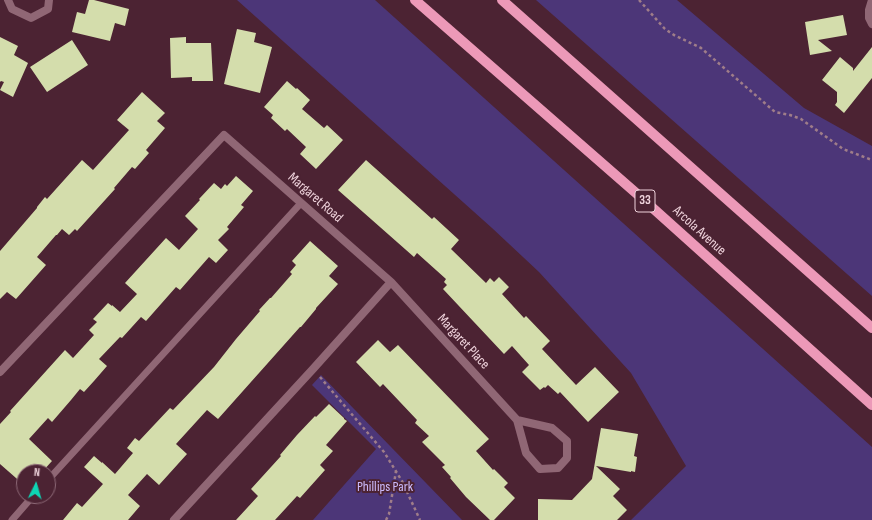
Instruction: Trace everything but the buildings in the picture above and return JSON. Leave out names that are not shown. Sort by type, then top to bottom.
[{"type":"main road","name":"Arcola Avenue","points":[[414,0],[636,193],[872,405]]},
{"type":"main road","points":[[502,0],[872,328]]},
{"type":"street","points":[[8,0],[12,9],[31,18],[48,9],[49,0]]},
{"type":"street","points":[[872,0],[869,10],[872,24]]},
{"type":"street","name":"Margaret Road","points":[[0,372],[224,136],[391,282]]},
{"type":"street","points":[[174,520],[391,282]]},
{"type":"street","name":"Margaret Place","points":[[391,282],[517,420],[526,453],[540,469],[558,468],[568,458],[567,441],[552,428],[517,420]]},
{"type":"lane","points":[[56,471],[301,203]]},
{"type":"lane","points":[[12,520],[27,504]]},
{"type":"path","points":[[639,0],[665,28],[674,35],[701,48],[775,112],[790,114],[801,119],[843,149],[872,160]]},
{"type":"path","points":[[313,369],[384,452],[396,470],[420,520]]},
{"type":"path","points":[[386,520],[396,470]]},
{"type":"green space","points":[[237,0],[375,0],[872,447],[872,520],[631,520],[686,466],[631,373],[539,272],[492,228]]},
{"type":"green space","points":[[536,0],[677,0],[804,108],[872,146],[872,296]]},
{"type":"green space","name":"Phillips Park","points":[[321,375],[462,520],[313,520],[376,449],[312,385]]}]
